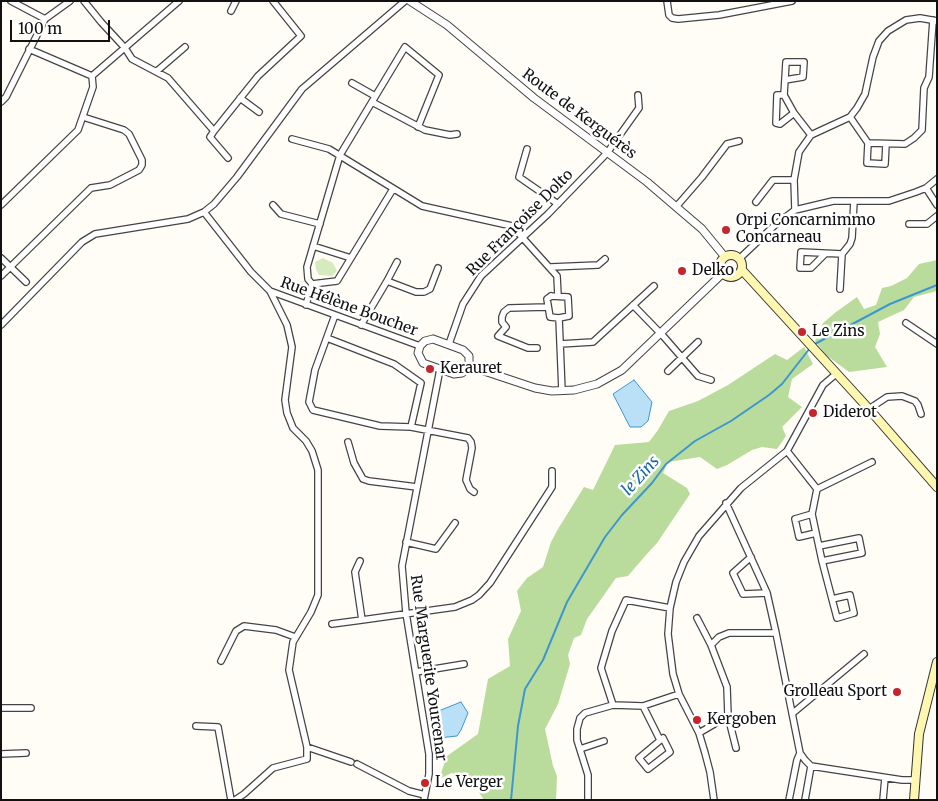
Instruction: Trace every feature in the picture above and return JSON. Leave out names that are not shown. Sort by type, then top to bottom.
[{"type":"main road","points":[[742,270],[733,277],[723,273],[720,266],[725,257],[734,255],[740,258],[742,270],[869,409],[937,487]]},
{"type":"main road","points":[[914,800],[920,734],[937,662]]},
{"type":"street","points":[[11,1],[45,19]]},
{"type":"street","points":[[1,102],[6,97],[45,19],[70,1]]},
{"type":"street","points":[[84,1],[125,48],[132,59],[168,78],[214,131]]},
{"type":"street","points":[[92,76],[179,1]]},
{"type":"street","points":[[231,11],[236,1]]},
{"type":"street","points":[[228,158],[210,137],[258,76],[301,36],[273,1]]},
{"type":"street","points":[[1,325],[82,242],[96,234],[188,219],[204,212],[214,204],[237,177],[302,89],[405,1]]},
{"type":"street","name":"Route de Kerguérès","points":[[410,1],[447,25],[534,98],[676,207],[702,229],[725,257]]},
{"type":"street","points":[[667,1],[669,15],[672,18],[678,19],[719,15],[792,1]]},
{"type":"street","points":[[795,210],[794,180],[799,152],[811,135],[850,117],[862,101],[873,57],[880,41],[888,31],[906,20],[920,18],[935,21],[929,77],[924,88],[922,130],[905,144],[868,143]]},
{"type":"street","points":[[157,71],[185,47]]},
{"type":"street","points":[[312,284],[308,279],[308,267],[340,155],[405,47],[439,75],[418,127]]},
{"type":"street","points":[[30,49],[92,76]]},
{"type":"street","points":[[1,206],[78,130],[93,87],[92,76]]},
{"type":"street","points":[[785,80],[784,95],[794,113],[811,135]]},
{"type":"street","points":[[352,83],[373,99],[418,127],[450,135],[457,134]]},
{"type":"street","name":"Rue Françoise Dolto","points":[[448,344],[463,304],[481,276],[558,204],[607,153],[639,108],[638,95]]},
{"type":"street","points":[[784,95],[777,95],[776,123],[780,124],[794,113]]},
{"type":"street","points":[[240,98],[259,112]]},
{"type":"street","points":[[1,276],[91,188],[110,185],[139,170],[142,165],[142,160],[124,130],[83,117]]},
{"type":"street","points":[[850,117],[868,143],[866,163],[884,164],[886,144]]},
{"type":"street","points":[[292,139],[329,149],[422,206],[512,226],[558,276],[558,296]]},
{"type":"street","points":[[676,207],[727,144],[739,141]]},
{"type":"street","points":[[527,150],[519,177],[558,204]]},
{"type":"street","points":[[740,258],[775,225],[795,210],[833,201],[889,201],[926,188],[937,179]]},
{"type":"street","points":[[756,202],[773,180],[794,180]]},
{"type":"street","points":[[926,188],[937,205]]},
{"type":"street","points":[[312,284],[336,281],[393,189]]},
{"type":"street","points":[[840,289],[842,254],[852,238],[854,200]]},
{"type":"street","points":[[273,205],[281,214],[320,224]]},
{"type":"street","points":[[196,726],[218,726],[233,800],[244,794],[273,768],[307,759],[307,747],[291,678],[290,659],[295,637],[311,612],[318,595],[318,470],[312,451],[306,441],[293,428],[287,413],[286,400],[292,342],[287,325],[270,291],[251,272],[204,212]]},
{"type":"street","points":[[909,224],[927,224],[937,216]]},
{"type":"street","points":[[313,246],[351,258]]},
{"type":"street","points":[[825,254],[811,268],[800,268],[801,252],[842,254]]},
{"type":"street","points":[[1,258],[26,282]]},
{"type":"street","points":[[551,267],[598,266],[605,258]]},
{"type":"street","points":[[361,325],[397,262]]},
{"type":"street","points":[[388,280],[416,292],[424,292],[430,289],[438,268]]},
{"type":"street","points":[[469,366],[535,388],[552,391],[574,390],[597,384],[622,370],[723,273]]},
{"type":"street","points":[[306,305],[312,284]]},
{"type":"street","points":[[560,344],[594,342],[654,286]]},
{"type":"street","name":"Rue Hélène Boucher","points":[[270,291],[420,346]]},
{"type":"street","points":[[558,296],[568,297],[568,316],[550,317],[547,307],[549,297],[558,296]]},
{"type":"street","points":[[633,305],[698,376],[711,380]]},
{"type":"street","points":[[537,348],[528,348],[498,336],[506,327],[502,322],[502,317],[509,308],[547,307]]},
{"type":"street","points":[[335,315],[315,370],[310,402],[314,410],[380,426],[411,427],[468,438],[472,448],[466,480],[470,489],[474,492]]},
{"type":"street","points":[[559,318],[562,391]]},
{"type":"street","points":[[906,324],[937,344]]},
{"type":"street","points":[[326,338],[394,364],[421,383],[411,427]]},
{"type":"street","points":[[433,340],[448,344],[463,350],[469,356],[469,366],[462,373],[454,374],[423,363],[418,353],[420,346],[425,341],[433,340]]},
{"type":"street","points":[[668,371],[698,342]]},
{"type":"street","name":"Rue Marguerite Yourcenar","points":[[424,797],[429,774],[428,754],[402,587],[402,566],[440,369]]},
{"type":"street","points":[[714,800],[710,772],[698,732],[679,694],[669,652],[670,608],[676,582],[684,562],[699,536],[726,503],[748,481],[787,450],[823,385],[836,374]]},
{"type":"street","points":[[869,409],[887,397],[902,396],[915,401],[921,414]]},
{"type":"street","points":[[348,442],[354,463],[363,479],[416,487]]},
{"type":"street","points":[[787,450],[817,489],[812,514],[822,561],[832,599],[837,618],[854,613],[850,595],[832,599]]},
{"type":"street","points":[[817,489],[872,462]]},
{"type":"street","points":[[332,624],[455,606],[479,595],[490,583],[552,487],[552,471]]},
{"type":"street","points":[[726,503],[766,593],[776,632],[800,753],[811,766],[885,778],[916,780]]},
{"type":"street","points":[[812,514],[795,519],[799,537],[816,533]]},
{"type":"street","points":[[406,542],[436,549],[455,523]]},
{"type":"street","points":[[820,546],[859,538],[862,553],[822,561]]},
{"type":"street","points":[[751,557],[733,573],[743,594],[766,593]]},
{"type":"street","points":[[360,561],[355,572],[362,620]]},
{"type":"street","points":[[613,705],[601,668],[612,630],[626,600],[670,608]]},
{"type":"street","points":[[697,618],[711,645],[727,687],[728,716],[736,748]]},
{"type":"street","points":[[222,661],[236,631],[244,626],[276,630],[295,637]]},
{"type":"street","points":[[711,645],[719,637],[729,633],[776,632]]},
{"type":"street","points":[[793,713],[864,654]]},
{"type":"street","points":[[416,672],[464,664]]},
{"type":"street","points":[[588,800],[588,775],[577,740],[580,718],[585,713],[613,705],[643,706],[679,694]]},
{"type":"street","points":[[643,706],[660,740]]},
{"type":"street","points":[[1,708],[31,708]]},
{"type":"street","points":[[698,732],[728,716]]},
{"type":"street","points":[[663,738],[670,752],[648,769],[639,758],[660,740],[663,738]]},
{"type":"street","points":[[580,749],[604,741]]},
{"type":"street","points":[[307,747],[351,762]]},
{"type":"street","points":[[789,800],[800,753]]},
{"type":"street","points":[[1,754],[26,754]]},
{"type":"street","points":[[357,764],[424,797]]},
{"type":"street","points":[[805,800],[811,766]]},
{"type":"street","points":[[883,800],[885,778]]},
{"type":"green space","points":[[323,258],[333,263],[337,271],[332,276],[319,275],[316,269],[315,262]]},
{"type":"green space","points":[[937,260],[937,291],[914,297],[904,310],[878,322],[880,334],[875,347],[887,367],[849,372],[826,355],[815,341],[823,323],[857,297],[864,309],[876,305],[882,288],[907,278],[919,264]]},
{"type":"green space","points":[[804,347],[813,364],[792,379],[788,397],[802,407],[782,427],[786,436],[777,449],[762,447],[752,450],[717,469],[700,457],[668,462],[663,473],[687,488],[690,494],[657,543],[628,576],[616,578],[587,619],[581,635],[574,638],[568,655],[570,664],[558,704],[545,729],[557,776],[556,800],[484,800],[473,783],[452,773],[439,779],[447,756],[478,734],[488,679],[510,666],[508,639],[521,611],[517,591],[527,578],[543,567],[551,542],[558,529],[584,487],[593,490],[615,445],[649,442],[669,411],[698,401],[728,385],[775,354],[787,360]]},
{"type":"water","points":[[634,380],[652,402],[648,421],[641,427],[630,427],[613,394]]},
{"type":"water","points":[[461,702],[468,713],[461,730],[457,736],[438,738],[431,714]]},
{"type":"waterway","name":"le Zins","points":[[813,345],[890,304],[937,285]]},
{"type":"waterway","name":"le Zins","points":[[511,800],[518,726],[525,689],[543,660],[567,602],[605,537],[666,464],[695,441],[731,421],[769,395],[782,384],[810,348]]},
{"type":"place","name":"Orpi Concarnimmo Concarneau","points":[[726,230]]},
{"type":"place","name":"Delko","points":[[682,271]]},
{"type":"place","name":"Le Zins","points":[[802,332]]},
{"type":"place","name":"Kerauret","points":[[430,369]]},
{"type":"place","name":"Diderot","points":[[813,413]]},
{"type":"place","name":"Grolleau Sport","points":[[897,692]]},
{"type":"place","name":"Kergoben","points":[[697,720]]},
{"type":"place","name":"Le Verger","points":[[425,783]]}]
